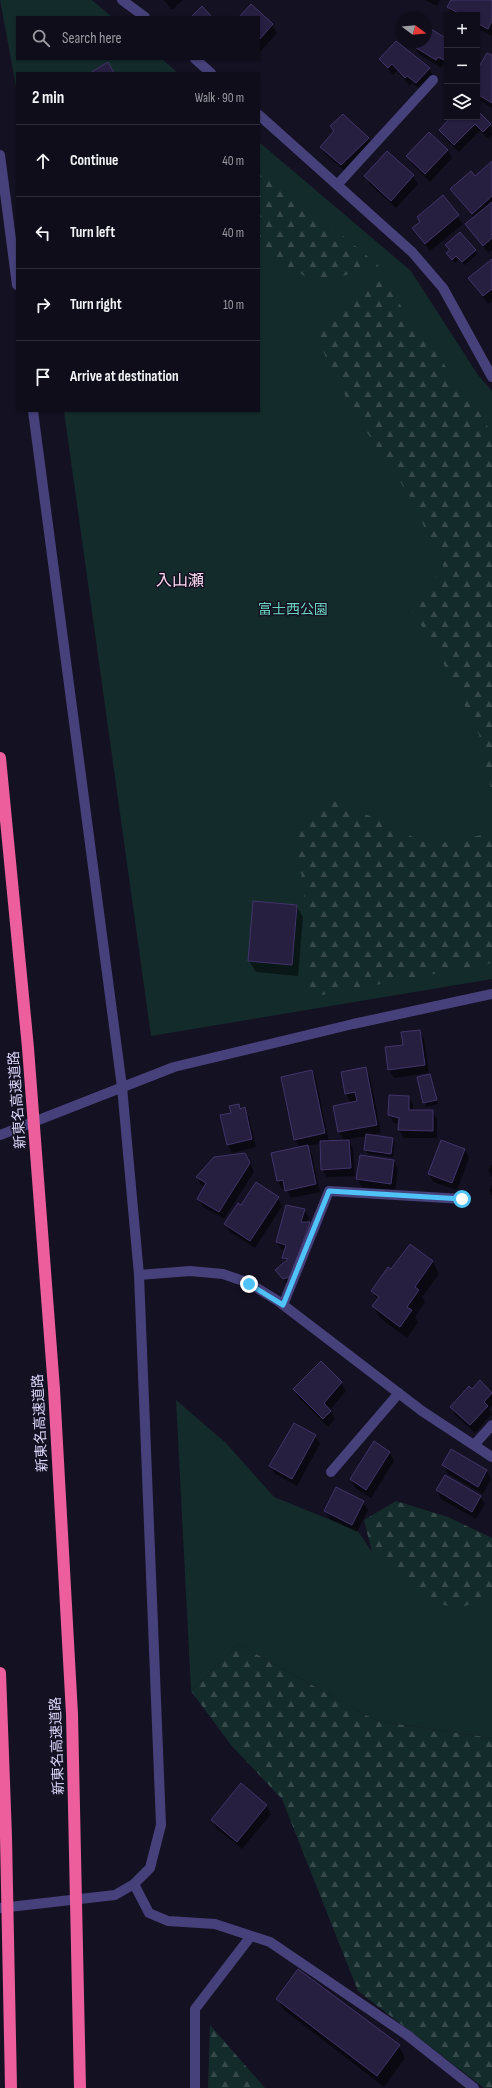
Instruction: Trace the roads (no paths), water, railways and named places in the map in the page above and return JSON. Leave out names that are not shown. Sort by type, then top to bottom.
[{"type":"highway","name":"新東名高速道路","points":[[0,758],[28,1048],[54,1397],[72,1722],[80,2088]]},
{"type":"highway","points":[[0,1673],[6,1837],[11,2088]]},
{"type":"street","points":[[122,0],[130,3],[144,16]]},
{"type":"street","points":[[196,60],[210,72]]},
{"type":"street","points":[[338,184],[433,80]]},
{"type":"street","points":[[260,116],[338,184],[412,252],[443,288],[492,377]]},
{"type":"street","points":[[0,155],[16,277]]},
{"type":"street","points":[[0,1908],[115,1895],[134,1884],[150,1868],[161,1825],[139,1275],[122,1087],[33,412]]},
{"type":"street","points":[[0,1135],[174,1067],[346,1026],[492,994]]},
{"type":"street","points":[[283,1305],[329,1191],[462,1199]]},
{"type":"street","points":[[139,1275],[190,1271],[222,1274],[249,1284],[283,1305],[399,1393],[492,1457]]},
{"type":"street","points":[[331,1472],[399,1393]]},
{"type":"street","points":[[474,1445],[492,1425]]},
{"type":"street","points":[[134,1884],[149,1913],[168,1921],[215,1924],[270,1942],[407,2035],[474,2088]]},
{"type":"street","points":[[195,2088],[195,2009],[250,1936]]},
{"type":"district","name":"入山瀬","points":[[180,581]]},
{"type":"park label","name":"富士西公園","points":[[293,609]]}]
